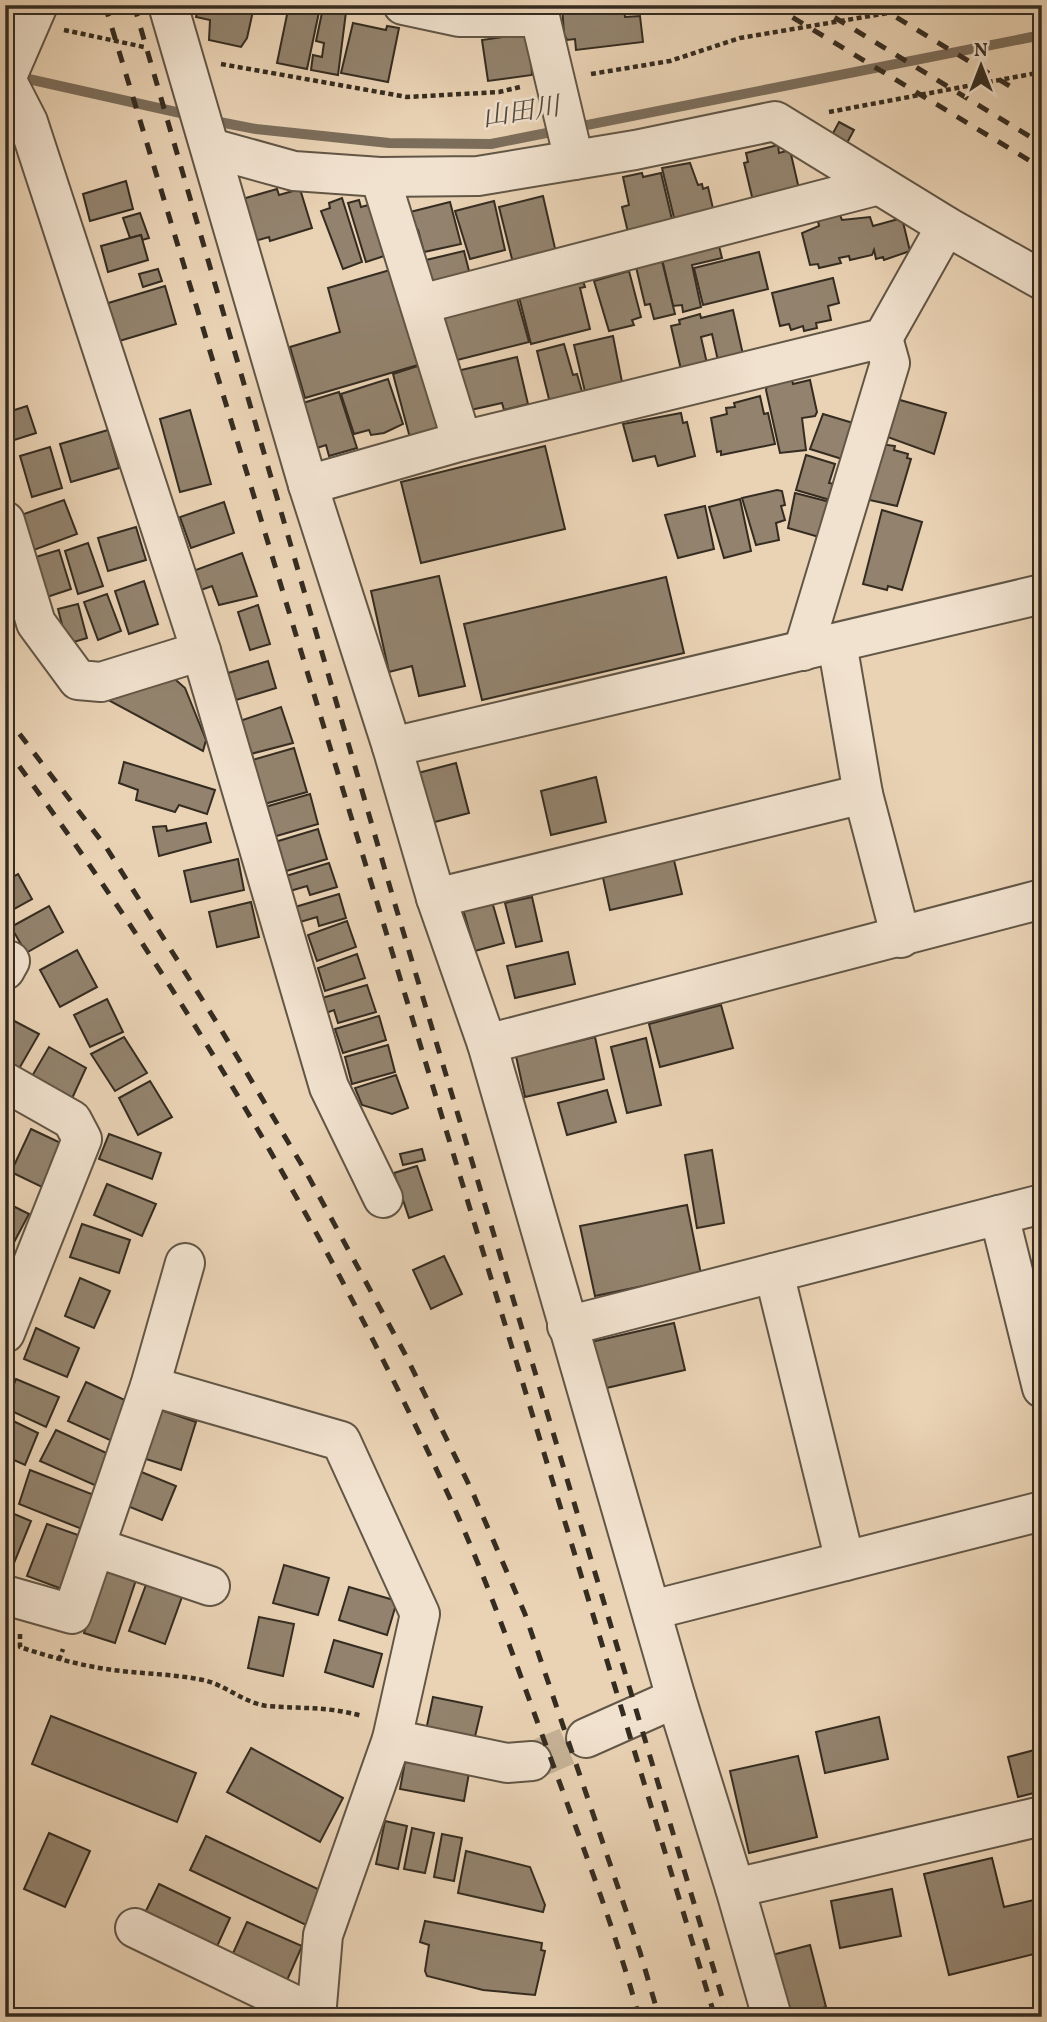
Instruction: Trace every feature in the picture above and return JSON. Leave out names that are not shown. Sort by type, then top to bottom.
[{"type":"street","points":[[168,5],[308,485],[392,747],[436,898],[487,1044],[567,1326],[676,1698],[736,1888],[772,2017]]},
{"type":"street","points":[[402,5],[459,17],[540,17],[571,150]]},
{"type":"street","points":[[35,13],[6,79],[28,122],[201,651],[330,1087],[383,1198]]},
{"type":"street","points":[[207,139],[294,171],[380,177],[478,176],[571,150],[775,121],[946,226],[1042,280]]},
{"type":"street","points":[[380,177],[462,441]]},
{"type":"street","points":[[421,304],[880,185]]},
{"type":"street","points":[[901,938],[820,647],[890,363],[883,338],[946,226]]},
{"type":"street","points":[[308,485],[462,441],[883,338]]},
{"type":"street","points":[[5,521],[36,623],[78,680],[101,682],[201,651]]},
{"type":"street","points":[[392,747],[1042,594]]},
{"type":"street","points":[[436,898],[863,794]]},
{"type":"street","points":[[487,1044],[1042,899]]},
{"type":"street","points":[[5,1082],[72,1120],[82,1139],[78,1155],[5,1333]]},
{"type":"street","points":[[567,1326],[1042,1205]]},
{"type":"street","points":[[999,1216],[1042,1388]]},
{"type":"street","points":[[14,1609],[72,1614],[150,1386],[185,1263]]},
{"type":"street","points":[[774,1273],[845,1561]]},
{"type":"street","points":[[135,1928],[316,2016],[323,1935],[392,1739],[420,1614],[341,1441],[150,1386]]},
{"type":"street","points":[[652,1610],[1042,1511]]},
{"type":"street","points":[[95,1547],[210,1586]]},
{"type":"street","points":[[586,1738],[676,1698]]},
{"type":"street","points":[[392,1739],[507,1763],[533,1760]]},
{"type":"street","points":[[736,1888],[1042,1816]]},
{"type":"path","points":[[35,13],[186,67]]},
{"type":"path","points":[[828,112],[1042,72]]},
{"type":"path","points":[[14,1609],[20,1647],[59,1660],[78,1661],[109,1670],[206,1681],[266,1706],[331,1707],[375,1719],[392,1739]]},
{"type":"path","points":[[59,1660],[63,1648]]},
{"type":"building","points":[[199,5],[264,5],[262,13],[253,11],[247,38],[241,47],[209,40],[210,20],[196,17]]},
{"type":"building","points":[[289,5],[319,12],[307,69],[277,63]]},
{"type":"building","points":[[562,5],[612,5],[624,8],[625,17],[640,16],[643,42],[576,50],[575,39],[567,40],[564,34]]},
{"type":"building","points":[[323,8],[346,12],[338,75],[311,70],[313,55],[322,57],[324,43],[316,41]]},
{"type":"building","points":[[353,23],[386,30],[387,26],[399,28],[388,82],[341,73]]},
{"type":"building","points":[[530,33],[532,75],[488,81],[482,40]]},
{"type":"building","points":[[839,122],[854,130],[847,143],[832,135]]},
{"type":"building","points":[[778,145],[779,153],[790,150],[799,189],[753,201],[744,163],[748,162],[746,153]]},
{"type":"building","points":[[690,163],[698,185],[702,184],[703,189],[708,187],[715,217],[676,226],[662,168]]},
{"type":"building","points":[[642,173],[643,177],[661,173],[674,228],[631,245],[622,207],[629,205],[623,177]]},
{"type":"building","points":[[126,181],[133,209],[90,221],[83,194]]},
{"type":"building","points":[[277,189],[279,195],[300,189],[312,228],[270,241],[269,237],[251,242],[239,200]]},
{"type":"building","points":[[543,196],[557,257],[514,267],[499,207]]},
{"type":"building","points":[[342,198],[362,262],[343,269],[321,211],[330,208],[329,203]]},
{"type":"building","points":[[359,200],[361,207],[376,203],[390,254],[366,262],[348,203]]},
{"type":"building","points":[[494,201],[505,250],[470,259],[455,211]]},
{"type":"building","points":[[450,202],[461,244],[424,252],[418,230],[413,231],[410,212]]},
{"type":"building","points":[[140,213],[149,238],[142,240],[141,235],[130,238],[123,218]]},
{"type":"building","points":[[840,215],[842,220],[870,217],[873,226],[902,218],[910,251],[884,260],[883,257],[876,259],[874,250],[872,255],[850,260],[849,256],[839,258],[841,263],[819,268],[818,264],[810,265],[802,233],[819,226],[818,221]]},
{"type":"building","points":[[141,235],[148,260],[108,272],[101,246]]},
{"type":"building","points":[[719,246],[722,258],[692,265],[701,307],[683,312],[682,305],[673,306],[662,259]]},
{"type":"building","points":[[464,251],[472,283],[435,292],[426,260]]},
{"type":"building","points":[[759,252],[768,289],[703,305],[694,268]]},
{"type":"building","points":[[662,261],[675,314],[654,319],[650,304],[645,305],[636,267]]},
{"type":"building","points":[[158,269],[162,281],[143,287],[139,274]]},
{"type":"building","points":[[390,270],[418,365],[305,398],[290,347],[340,332],[328,288]]},
{"type":"building","points":[[629,271],[641,317],[632,320],[634,325],[609,331],[594,281]]},
{"type":"building","points":[[582,278],[585,287],[580,288],[590,329],[531,344],[519,297]]},
{"type":"building","points":[[833,278],[839,303],[828,306],[831,320],[816,323],[817,328],[804,331],[803,326],[791,330],[789,324],[780,326],[772,293]]},
{"type":"building","points":[[165,286],[176,324],[116,342],[105,304]]},
{"type":"building","points":[[516,295],[529,342],[453,361],[442,319],[446,317],[445,312]]},
{"type":"building","points":[[733,310],[744,359],[719,365],[712,334],[701,337],[708,368],[682,374],[671,326],[680,324],[679,320],[700,314],[701,318]]},
{"type":"building","points":[[613,336],[622,382],[586,396],[574,345]]},
{"type":"building","points":[[564,344],[573,375],[577,374],[583,395],[550,403],[537,351]]},
{"type":"building","points":[[517,357],[528,404],[504,410],[502,403],[466,411],[457,371]]},
{"type":"building","points":[[430,362],[443,433],[410,438],[393,374]]},
{"type":"building","points":[[388,379],[403,424],[384,433],[371,435],[369,430],[354,434],[341,394]]},
{"type":"building","points":[[792,380],[793,384],[810,380],[817,412],[815,416],[802,418],[806,450],[780,453],[766,390],[767,385]]},
{"type":"building","points":[[339,392],[357,448],[329,456],[326,445],[317,448],[303,403]]},
{"type":"building","points":[[760,396],[764,414],[768,413],[775,444],[721,455],[721,451],[717,452],[711,418],[727,414],[726,408],[735,407],[734,403]]},
{"type":"building","points":[[893,398],[946,413],[934,454],[882,435]]},
{"type":"building","points":[[27,406],[36,433],[5,443],[5,413]]},
{"type":"building","points":[[190,410],[211,484],[180,492],[160,419]]},
{"type":"building","points":[[681,413],[683,423],[687,422],[695,456],[658,466],[655,456],[633,461],[623,424]]},
{"type":"building","points":[[823,414],[853,423],[842,459],[810,449]]},
{"type":"building","points":[[108,430],[119,468],[71,482],[60,444]]},
{"type":"building","points":[[873,443],[895,446],[894,450],[908,454],[907,458],[911,459],[897,506],[856,497]]},
{"type":"building","points":[[545,446],[565,529],[421,563],[401,482]]},
{"type":"building","points":[[50,447],[62,488],[32,497],[20,456]]},
{"type":"building","points":[[806,455],[835,464],[829,483],[834,484],[830,500],[796,490]]},
{"type":"building","points":[[782,491],[785,505],[781,506],[785,520],[776,523],[779,540],[756,545],[742,498]]},
{"type":"building","points":[[795,493],[830,502],[819,537],[788,528]]},
{"type":"building","points":[[740,499],[751,551],[724,558],[709,507]]},
{"type":"building","points":[[64,500],[77,534],[31,551],[18,516]]},
{"type":"building","points":[[224,502],[234,533],[191,548],[180,517]]},
{"type":"building","points":[[705,506],[714,549],[678,558],[665,515]]},
{"type":"building","points":[[882,510],[922,522],[902,590],[888,586],[887,590],[863,584]]},
{"type":"building","points":[[136,527],[146,560],[108,571],[98,538]]},
{"type":"building","points":[[88,543],[103,586],[78,594],[65,551]]},
{"type":"building","points":[[59,550],[71,589],[41,599],[29,559]]},
{"type":"building","points":[[242,553],[257,596],[219,605],[212,586],[201,590],[193,571]]},
{"type":"building","points":[[439,576],[465,686],[419,696],[412,666],[389,672],[371,591]]},
{"type":"building","points":[[666,577],[684,653],[482,700],[464,624]]},
{"type":"building","points":[[144,581],[158,624],[129,634],[115,591]]},
{"type":"building","points":[[107,594],[121,631],[98,640],[84,602]]},
{"type":"building","points":[[78,604],[87,638],[67,644],[58,609]]},
{"type":"building","points":[[258,605],[270,644],[250,650],[238,612]]},
{"type":"building","points":[[268,661],[276,688],[236,700],[228,673]]},
{"type":"building","points":[[169,674],[185,688],[206,740],[203,751],[110,701],[111,690]]},
{"type":"building","points":[[281,707],[293,743],[243,756],[237,722]]},
{"type":"building","points":[[294,748],[307,792],[261,805],[249,761]]},
{"type":"building","points":[[124,762],[215,790],[207,814],[179,805],[175,812],[136,800],[138,790],[119,783]]},
{"type":"building","points":[[456,763],[469,813],[431,823],[418,773]]},
{"type":"building","points":[[596,777],[606,822],[551,835],[541,791]]},
{"type":"building","points":[[310,794],[318,824],[273,837],[265,807]]},
{"type":"building","points":[[206,823],[211,842],[159,856],[153,827],[166,826],[167,831]]},
{"type":"building","points":[[318,829],[327,859],[283,872],[275,842]]},
{"type":"building","points":[[673,856],[682,894],[610,910],[602,873]]},
{"type":"building","points":[[238,859],[244,890],[191,902],[184,871]]},
{"type":"building","points":[[329,863],[337,887],[310,895],[307,886],[290,891],[286,876]]},
{"type":"building","points":[[18,874],[32,899],[5,914],[5,881]]},
{"type":"building","points":[[339,894],[346,918],[319,926],[317,917],[300,922],[295,907]]},
{"type":"building","points":[[532,897],[542,941],[516,947],[505,903]]},
{"type":"building","points":[[491,898],[504,943],[475,951],[462,906]]},
{"type":"building","points":[[251,902],[259,937],[217,947],[209,912]]},
{"type":"building","points":[[49,906],[63,932],[26,953],[11,927]]},
{"type":"building","points":[[347,921],[356,947],[317,961],[308,935]]},
{"type":"building","points":[[77,950],[97,987],[60,1007],[40,970]]},
{"type":"building","points":[[568,952],[575,984],[515,998],[507,966]]},
{"type":"building","points":[[357,954],[365,978],[325,991],[318,968]]},
{"type":"building","points":[[367,985],[376,1012],[338,1023],[334,1010],[326,1013],[322,998]]},
{"type":"building","points":[[107,999],[123,1032],[90,1047],[74,1015]]},
{"type":"building","points":[[721,1005],[733,1048],[660,1067],[649,1024]]},
{"type":"building","points":[[5,1016],[39,1034],[16,1074],[5,1068]]},
{"type":"building","points":[[379,1016],[386,1040],[343,1053],[335,1029]]},
{"type":"building","points":[[124,1037],[147,1073],[115,1091],[91,1054]]},
{"type":"building","points":[[595,1037],[604,1079],[525,1097],[516,1056]]},
{"type":"building","points":[[646,1038],[661,1105],[627,1113],[611,1047]]},
{"type":"building","points":[[388,1045],[395,1072],[352,1084],[345,1057]]},
{"type":"building","points":[[49,1047],[86,1068],[69,1105],[28,1083]]},
{"type":"building","points":[[396,1075],[408,1108],[392,1114],[362,1105],[355,1088]]},
{"type":"building","points":[[150,1081],[172,1117],[138,1135],[119,1098]]},
{"type":"building","points":[[607,1090],[616,1122],[567,1135],[558,1103]]},
{"type":"building","points":[[31,1129],[65,1145],[44,1188],[11,1172]]},
{"type":"building","points":[[109,1134],[161,1153],[152,1179],[99,1159]]},
{"type":"building","points":[[422,1149],[425,1160],[403,1165],[400,1154]]},
{"type":"building","points":[[712,1150],[724,1223],[697,1228],[685,1155]]},
{"type":"building","points":[[417,1166],[432,1210],[409,1218],[394,1173]]},
{"type":"building","points":[[107,1184],[156,1204],[142,1236],[94,1215]]},
{"type":"building","points":[[5,1202],[29,1214],[11,1248],[5,1245]]},
{"type":"building","points":[[687,1205],[701,1274],[595,1296],[580,1226]]},
{"type":"building","points":[[82,1224],[130,1240],[119,1273],[70,1257]]},
{"type":"building","points":[[444,1256],[462,1294],[431,1309],[413,1270]]},
{"type":"building","points":[[80,1278],[110,1291],[94,1328],[65,1316]]},
{"type":"building","points":[[674,1323],[685,1370],[602,1389],[591,1342]]},
{"type":"building","points":[[36,1328],[79,1348],[67,1377],[24,1359]]},
{"type":"building","points":[[16,1379],[59,1397],[46,1427],[5,1408]]},
{"type":"building","points":[[86,1382],[129,1402],[112,1441],[68,1421]]},
{"type":"building","points":[[158,1409],[196,1422],[181,1470],[143,1458]]},
{"type":"building","points":[[5,1417],[38,1433],[25,1465],[5,1456]]},
{"type":"building","points":[[56,1430],[113,1456],[99,1487],[40,1461]]},
{"type":"building","points":[[30,1470],[94,1495],[82,1529],[19,1504]]},
{"type":"building","points":[[139,1471],[176,1486],[162,1520],[125,1505]]},
{"type":"building","points":[[7,1511],[31,1521],[10,1573],[5,1571]]},
{"type":"building","points":[[47,1524],[81,1536],[62,1589],[27,1576]]},
{"type":"building","points":[[284,1565],[329,1578],[318,1615],[273,1603]]},
{"type":"building","points":[[107,1567],[137,1577],[115,1643],[84,1633]]},
{"type":"building","points":[[147,1582],[183,1594],[165,1644],[129,1631]]},
{"type":"building","points":[[349,1587],[397,1601],[387,1635],[339,1620]]},
{"type":"building","points":[[259,1617],[294,1624],[283,1676],[248,1668]]},
{"type":"building","points":[[334,1640],[382,1654],[373,1687],[325,1672]]},
{"type":"building","points":[[433,1697],[482,1707],[473,1745],[425,1735]]},
{"type":"building","points":[[51,1716],[196,1773],[177,1822],[32,1764]]},
{"type":"building","points":[[879,1717],[888,1759],[825,1773],[816,1732]]},
{"type":"building","points":[[251,1748],[343,1798],[320,1842],[227,1792]]},
{"type":"building","points":[[1042,1748],[1042,1791],[1018,1797],[1008,1757]]},
{"type":"building","points":[[798,1756],[817,1837],[749,1853],[730,1771]]},
{"type":"building","points":[[405,1762],[469,1773],[464,1801],[400,1789]]},
{"type":"building","points":[[385,1821],[407,1826],[398,1869],[376,1864]]},
{"type":"building","points":[[412,1828],[434,1833],[425,1873],[404,1869]]},
{"type":"building","points":[[49,1833],[90,1851],[65,1907],[24,1889]]},
{"type":"building","points":[[442,1834],[462,1838],[454,1881],[434,1877]]},
{"type":"building","points":[[206,1836],[322,1891],[306,1925],[190,1870]]},
{"type":"building","points":[[466,1851],[530,1867],[545,1905],[543,1912],[458,1893]]},
{"type":"building","points":[[992,1858],[1004,1907],[1042,1898],[1042,1952],[949,1975],[924,1874]]},
{"type":"building","points":[[159,1884],[230,1918],[214,1953],[142,1919]]},
{"type":"building","points":[[892,1889],[901,1936],[840,1948],[831,1901]]},
{"type":"building","points":[[425,1921],[542,1943],[541,1950],[545,1951],[535,1995],[483,1990],[427,1976],[425,1971],[429,1945],[420,1942]]},
{"type":"building","points":[[247,1922],[302,1946],[285,1985],[230,1960]]},
{"type":"building","points":[[810,1945],[826,2007],[788,2017],[772,1955]]},
{"type":"waterway","name":"山田川","points":[[209,120],[256,129],[389,143],[491,144],[1042,35]]},
{"type":"waterway","name":"山田川","points":[[15,76],[194,116]]},
{"type":"tunnel","points":[[532,1761],[586,1738]]},
{"type":"railway","points":[[105,5],[715,2017]]},
{"type":"railway","points":[[134,5],[394,901],[728,2017]]},
{"type":"railway","points":[[772,5],[1042,168]]},
{"type":"railway","points":[[814,5],[1042,144]]},
{"type":"railway","points":[[876,5],[1018,91]]},
{"type":"railway","points":[[5,715],[106,847],[217,1023],[306,1172],[405,1354],[472,1491],[525,1614],[640,1952],[659,2017]]},
{"type":"railway","points":[[5,747],[69,835],[189,1016],[299,1202],[400,1394],[462,1525],[489,1591],[598,1887],[639,2017]]}]
